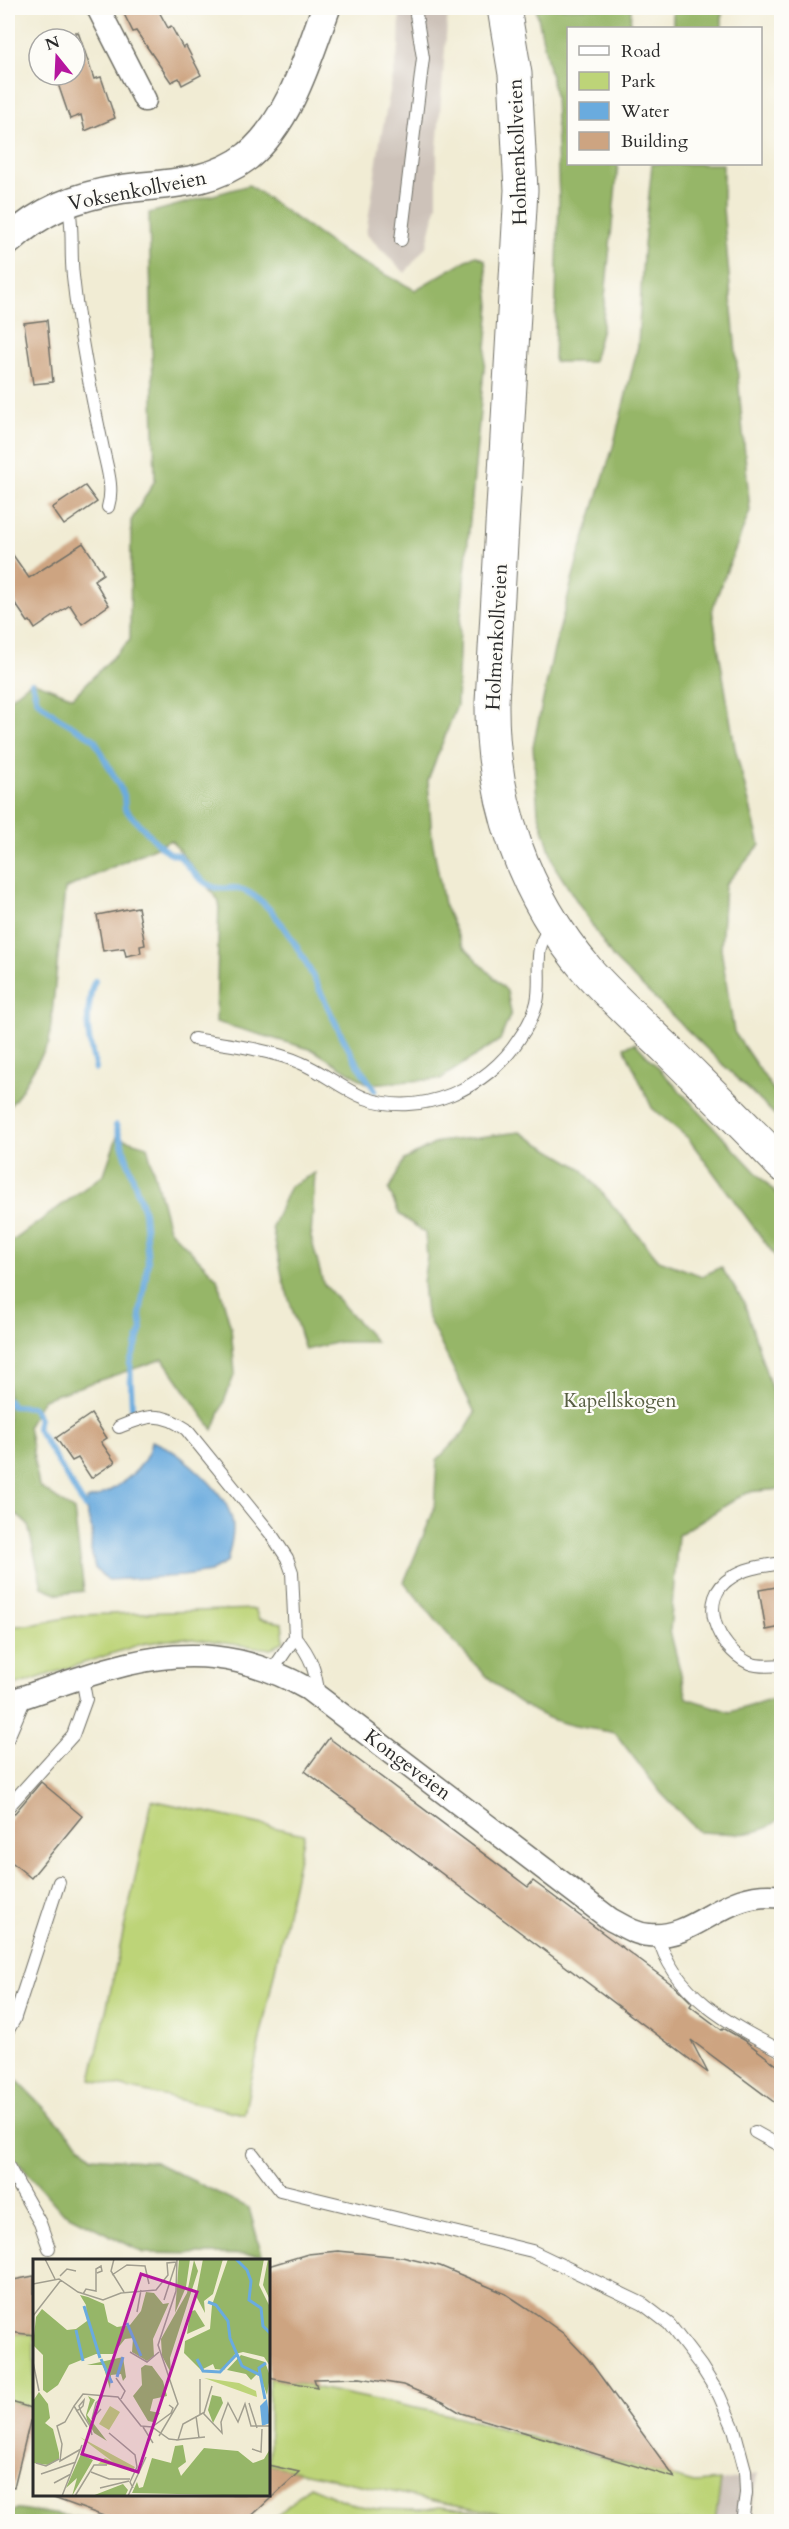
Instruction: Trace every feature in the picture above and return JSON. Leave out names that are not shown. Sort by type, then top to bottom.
[{"type":"main road","name":"Holmenkollveien","points":[[504,8],[519,120],[521,200],[496,622],[492,740],[510,833],[534,891],[554,925],[589,972],[782,1165]]},
{"type":"street","points":[[98,8],[145,100]]},
{"type":"street","name":"Voksenkollveien","points":[[8,241],[44,213],[68,202],[121,189],[207,178],[248,155],[273,126],[284,108],[326,8]]},
{"type":"street","name":"Kongeveien","points":[[17,1699],[134,1662],[179,1655],[232,1659],[272,1671],[319,1697],[610,1919],[634,1932],[658,1935],[685,1929],[740,1900],[756,1896],[781,1895]]},
{"type":"lane","points":[[401,240],[423,57],[415,8]]},
{"type":"lane","points":[[68,202],[72,223],[71,261],[75,295],[109,477],[111,495],[108,507]]},
{"type":"lane","points":[[194,1039],[290,1059],[310,1067],[351,1092],[372,1100],[402,1103],[427,1101],[448,1095],[485,1077],[507,1056],[519,1039],[536,1005],[539,947],[544,933],[554,925]]},
{"type":"lane","points":[[119,1427],[138,1419],[158,1416],[175,1422],[194,1437],[265,1525],[287,1558],[292,1572],[296,1637],[308,1652],[315,1670],[319,1697]]},
{"type":"lane","points":[[782,1563],[749,1569],[731,1577],[717,1591],[712,1611],[723,1638],[749,1663],[782,1665]]},
{"type":"lane","points":[[272,1671],[296,1637]]},
{"type":"lane","points":[[8,1807],[73,1735],[86,1699],[82,1678]]},
{"type":"lane","points":[[8,1738],[17,1699]]},
{"type":"lane","points":[[8,2030],[14,2020],[59,1882]]},
{"type":"lane","points":[[658,1935],[662,1954],[681,1982],[704,2004],[742,2031],[782,2051]]},
{"type":"lane","points":[[755,2132],[782,2147]]},
{"type":"lane","points":[[253,2154],[280,2190],[532,2251],[643,2304],[669,2324],[701,2366],[719,2395],[734,2429],[745,2470],[746,2493],[742,2522]]},
{"type":"lane","points":[[8,2166],[40,2223],[49,2248]]},
{"type":"shaded area","points":[[400,8],[447,8],[448,12],[437,149],[437,204],[427,245],[405,273],[366,234],[380,141],[399,47]]},
{"type":"shaded area","points":[[757,2474],[751,2521],[715,2522],[721,2481]]},
{"type":"green space","points":[[536,8],[631,8],[630,27],[567,27],[567,165],[618,165],[602,328],[593,362],[554,362],[559,201],[555,96]]},
{"type":"green space","points":[[673,8],[722,8],[722,27],[673,27]]},
{"type":"green space","points":[[652,165],[723,165],[723,208],[750,511],[712,609],[735,748],[760,845],[725,885],[721,949],[734,1032],[781,1101],[781,1121],[613,958],[555,867],[538,812],[533,746],[552,658],[578,558],[613,447],[638,346],[643,255]]},
{"type":"green space","points":[[249,185],[346,254],[415,290],[475,255],[485,260],[490,305],[460,626],[457,705],[428,780],[432,839],[444,904],[462,945],[507,991],[511,1013],[500,1040],[440,1079],[368,1084],[313,1050],[216,1022],[219,901],[171,840],[65,889],[49,1043],[8,1108],[8,700],[32,681],[73,697],[130,640],[131,521],[155,480],[149,213]]},
{"type":"green space","points":[[635,1043],[781,1199],[781,1264],[688,1138],[652,1108],[624,1047]]},
{"type":"green space","name":"Kapellskogen","points":[[520,1132],[581,1168],[659,1260],[702,1276],[721,1267],[744,1302],[772,1391],[781,1430],[781,1489],[747,1492],[678,1535],[670,1631],[687,1698],[730,1712],[781,1697],[781,1817],[763,1829],[743,1834],[699,1832],[661,1793],[615,1733],[560,1722],[537,1713],[515,1699],[494,1682],[455,1643],[404,1582],[434,1510],[437,1460],[464,1432],[475,1413],[426,1314],[423,1282],[427,1257],[425,1233],[399,1214],[389,1190],[404,1160],[438,1142]]},
{"type":"green space","points":[[117,1137],[147,1146],[169,1229],[217,1278],[231,1328],[235,1373],[213,1430],[163,1359],[43,1399],[28,1426],[39,1486],[74,1511],[84,1591],[59,1594],[42,1587],[28,1525],[8,1507],[8,1240],[14,1240],[104,1174]]},
{"type":"green space","points":[[315,1173],[311,1237],[323,1283],[376,1342],[339,1342],[305,1350],[283,1280],[272,1227],[290,1186]]},
{"type":"green space","points":[[255,1609],[259,1619],[282,1623],[284,1641],[271,1649],[183,1638],[141,1644],[8,1688],[8,1627],[80,1615]]},
{"type":"green space","points":[[152,1800],[304,1834],[244,2114],[91,2080]]},
{"type":"green space","points":[[8,2071],[92,2157],[155,2162],[249,2208],[262,2255],[144,2253],[60,2210],[8,2151]]},
{"type":"green space","points":[[8,2332],[33,2335],[33,2409],[8,2401]]},
{"type":"green space","points":[[270,2378],[460,2417],[694,2483],[721,2481],[715,2521],[271,2522],[309,2486],[355,2505],[376,2509],[419,2510],[440,2507],[529,2518],[444,2503],[270,2465]]},
{"type":"green space","points":[[19,2509],[99,2521],[8,2521],[8,2515]]},
{"type":"water","points":[[151,1441],[173,1452],[198,1471],[226,1505],[233,1527],[227,1562],[210,1572],[183,1576],[107,1580],[95,1568],[91,1550],[92,1530],[85,1507],[87,1500],[108,1492],[128,1478],[143,1461]]},
{"type":"building","points":[[121,8],[157,8],[168,28],[171,26],[183,48],[186,46],[201,75],[182,85],[179,78],[171,82],[136,31],[133,32]]},
{"type":"building","points":[[87,58],[94,79],[101,77],[115,118],[85,131],[81,115],[70,119],[59,87],[87,87]]},
{"type":"building","points":[[47,320],[53,382],[33,384],[24,323]]},
{"type":"building","points":[[85,486],[97,502],[64,525],[52,508]]},
{"type":"building","points":[[83,543],[102,571],[103,574],[94,580],[109,605],[82,624],[70,605],[35,629],[8,593],[8,548],[29,578]]},
{"type":"building","points":[[138,907],[145,945],[140,946],[141,953],[126,956],[124,948],[103,951],[97,915]]},
{"type":"building","points":[[91,1414],[107,1438],[101,1442],[115,1462],[91,1478],[78,1458],[72,1461],[56,1438]]},
{"type":"building","points":[[782,1586],[782,1627],[766,1630],[759,1590]]},
{"type":"building","points":[[329,1738],[528,1887],[533,1881],[677,1988],[692,2003],[690,2006],[722,2030],[723,2028],[744,2040],[782,2069],[782,2108],[691,2040],[708,2073],[305,1771]]},
{"type":"building","points":[[41,1782],[82,1816],[31,1878],[8,1859],[8,1821]]},
{"type":"building","points":[[338,2251],[402,2257],[440,2266],[506,2294],[564,2334],[588,2359],[675,2478],[461,2413],[443,2402],[403,2385],[360,2378],[314,2379],[317,2387],[270,2378],[270,2265],[308,2254]]},
{"type":"building","points":[[33,2276],[33,2335],[8,2332],[8,2281]]},
{"type":"building","points":[[8,2401],[33,2409],[33,2420],[30,2421],[14,2487],[8,2486]]},
{"type":"building","points":[[270,2465],[299,2472],[245,2522],[120,2522],[51,2497],[270,2496]]},
{"type":"waterway","points":[[32,683],[37,700],[56,716],[94,739],[124,795],[125,809],[162,848],[178,855],[206,883],[216,888],[234,888],[250,893],[272,912],[301,954],[347,1046],[375,1090]]},
{"type":"waterway","points":[[95,981],[91,992],[88,1026],[96,1069]]},
{"type":"waterway","points":[[116,1125],[144,1212],[148,1262],[140,1315],[142,1329],[130,1363],[132,1408]]},
{"type":"waterway","points":[[8,1401],[12,1406],[32,1407],[39,1418],[37,1428],[85,1507]]}]
